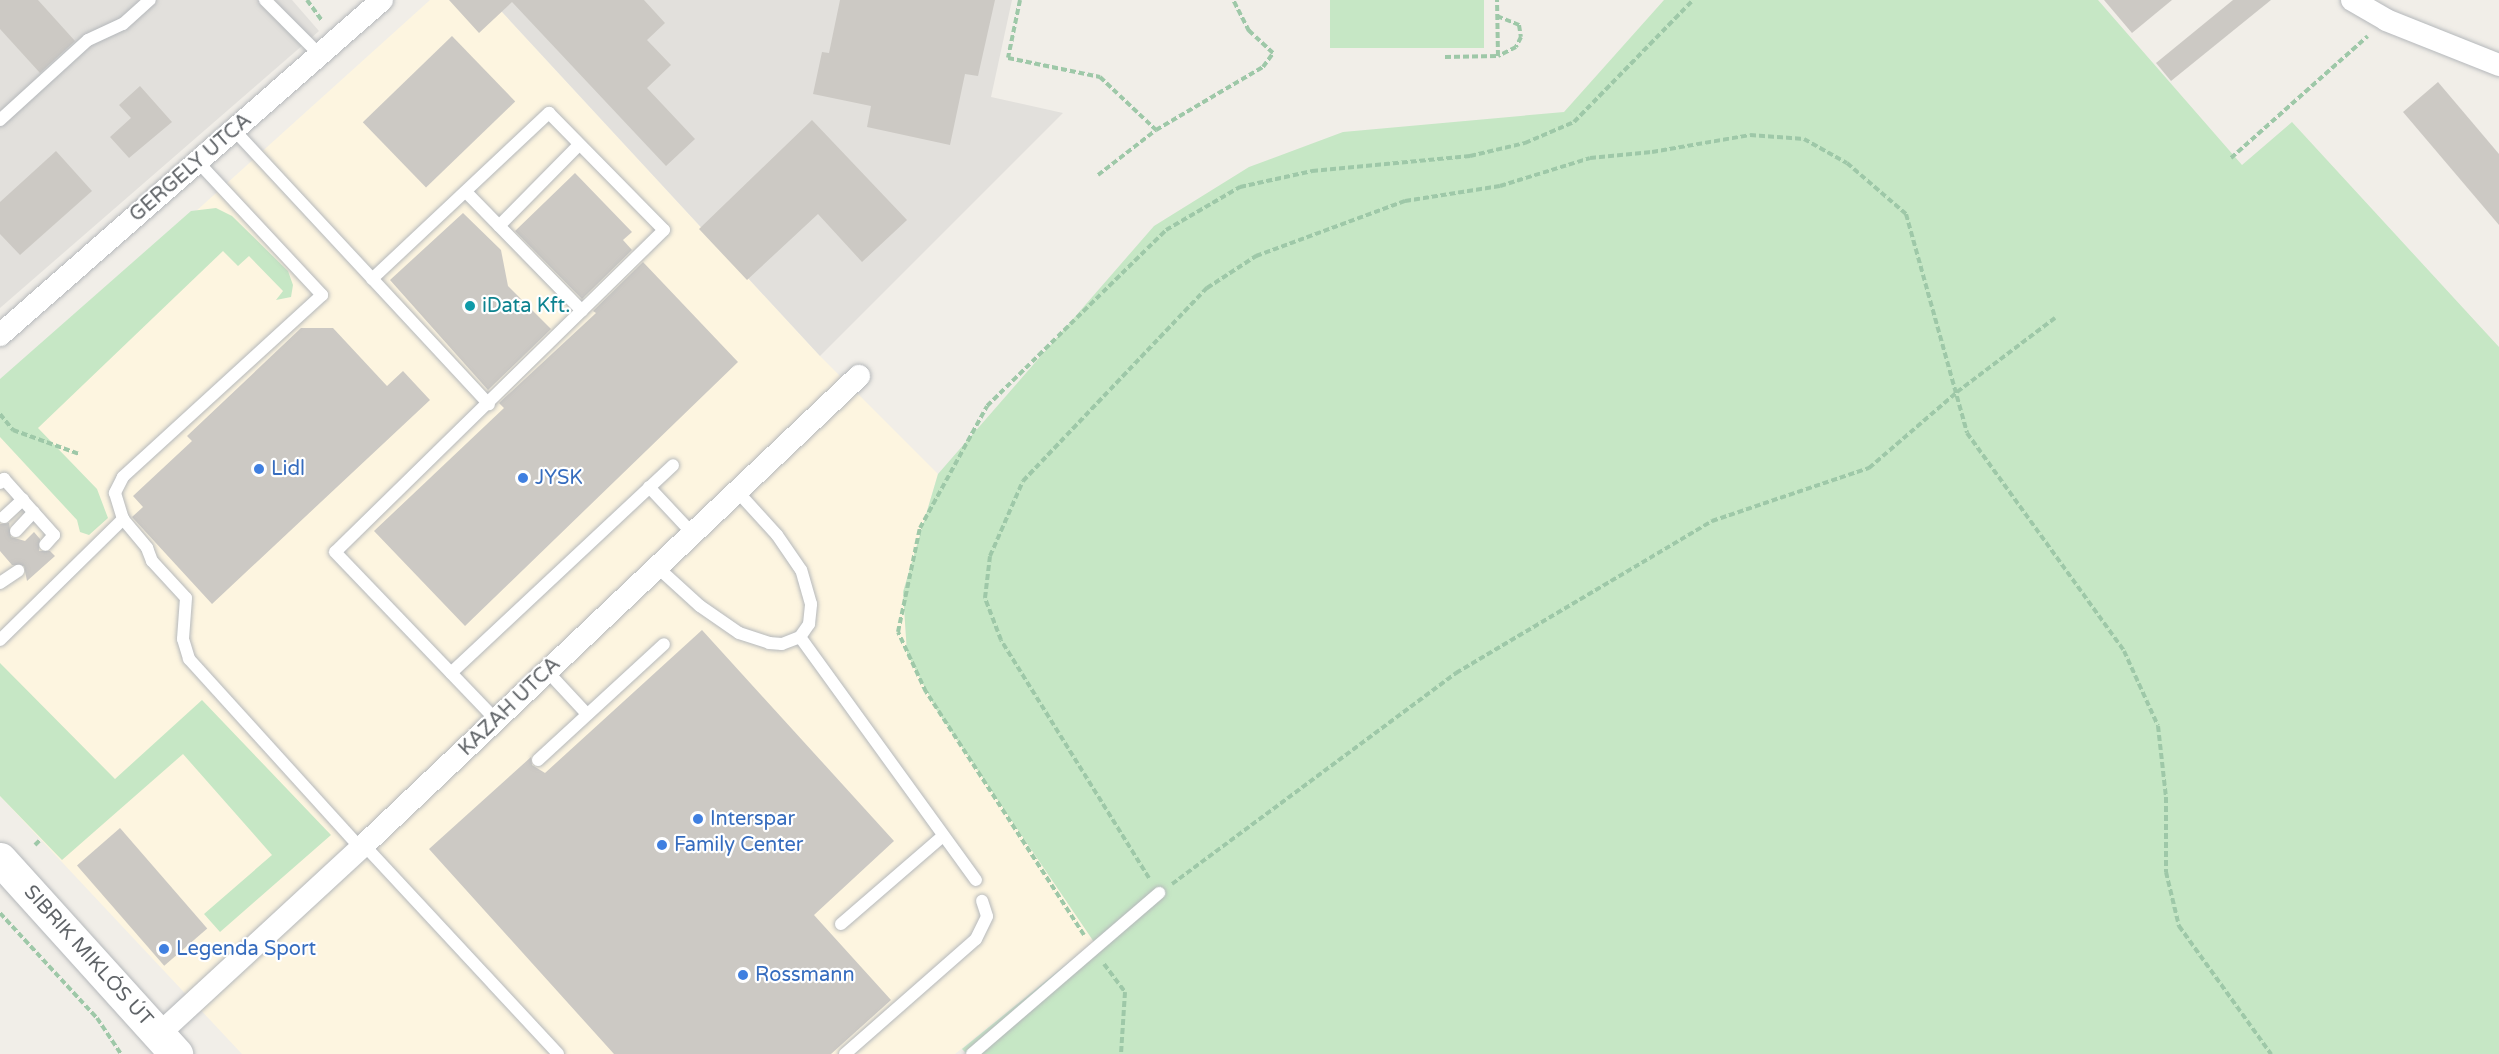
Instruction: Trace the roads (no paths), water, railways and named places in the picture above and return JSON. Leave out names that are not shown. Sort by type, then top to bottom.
[{"type":"street","name":"GERGELY UTCA","points":[[0,335],[382,0]]},
{"type":"street","points":[[2352,0],[2386,20],[2499,66]]},
{"type":"street","name":"KAZAH UTCA","points":[[167,1045],[363,847],[656,566],[859,376]]},
{"type":"street","name":"SIBRIK MIKLÓS ÚT","points":[[0,859],[167,1045]]},
{"type":"lane","points":[[0,120],[88,40],[123,24],[150,0]]},
{"type":"lane","points":[[265,0],[320,55]]},
{"type":"lane","points":[[372,279],[549,113],[664,230],[489,404],[335,552],[496,720]]},
{"type":"lane","points":[[235,130],[489,404]]},
{"type":"lane","points":[[499,226],[579,145]]},
{"type":"lane","points":[[198,162],[322,295],[123,477],[115,493],[123,519],[147,548],[152,561],[186,598],[183,639],[189,660],[199,674],[558,1054]]},
{"type":"lane","points":[[466,192],[582,312]]},
{"type":"lane","points":[[451,672],[673,465]]},
{"type":"lane","points":[[2,481],[23,499],[54,535],[45,545]]},
{"type":"lane","points":[[649,487],[692,533]]},
{"type":"lane","points":[[656,566],[700,606],[739,633],[769,643],[782,644],[800,637],[811,616],[808,586],[801,570],[777,535],[737,491]]},
{"type":"lane","points":[[4,517],[23,499]]},
{"type":"lane","points":[[16,531],[34,512]]},
{"type":"lane","points":[[0,640],[123,519]]},
{"type":"lane","points":[[0,583],[18,572]]},
{"type":"lane","points":[[800,637],[976,880]]},
{"type":"lane","points":[[538,760],[664,644]]},
{"type":"lane","points":[[547,671],[587,714]]},
{"type":"lane","points":[[841,924],[943,836]]},
{"type":"lane","points":[[972,1054],[1092,948],[1159,893]]},
{"type":"lane","points":[[845,1054],[976,939],[987,916],[982,901]]},
{"type":"place","name":"iData Kft.","points":[[470,306]]},
{"type":"place","name":"Lidl","points":[[259,469]]},
{"type":"place","name":"JYSK","points":[[523,478]]},
{"type":"place","name":"Interspar","points":[[698,819]]},
{"type":"place","name":"Family Center","points":[[662,845]]},
{"type":"place","name":"Legenda Sport","points":[[164,949]]},
{"type":"place","name":"Rossmann","points":[[743,975]]}]
